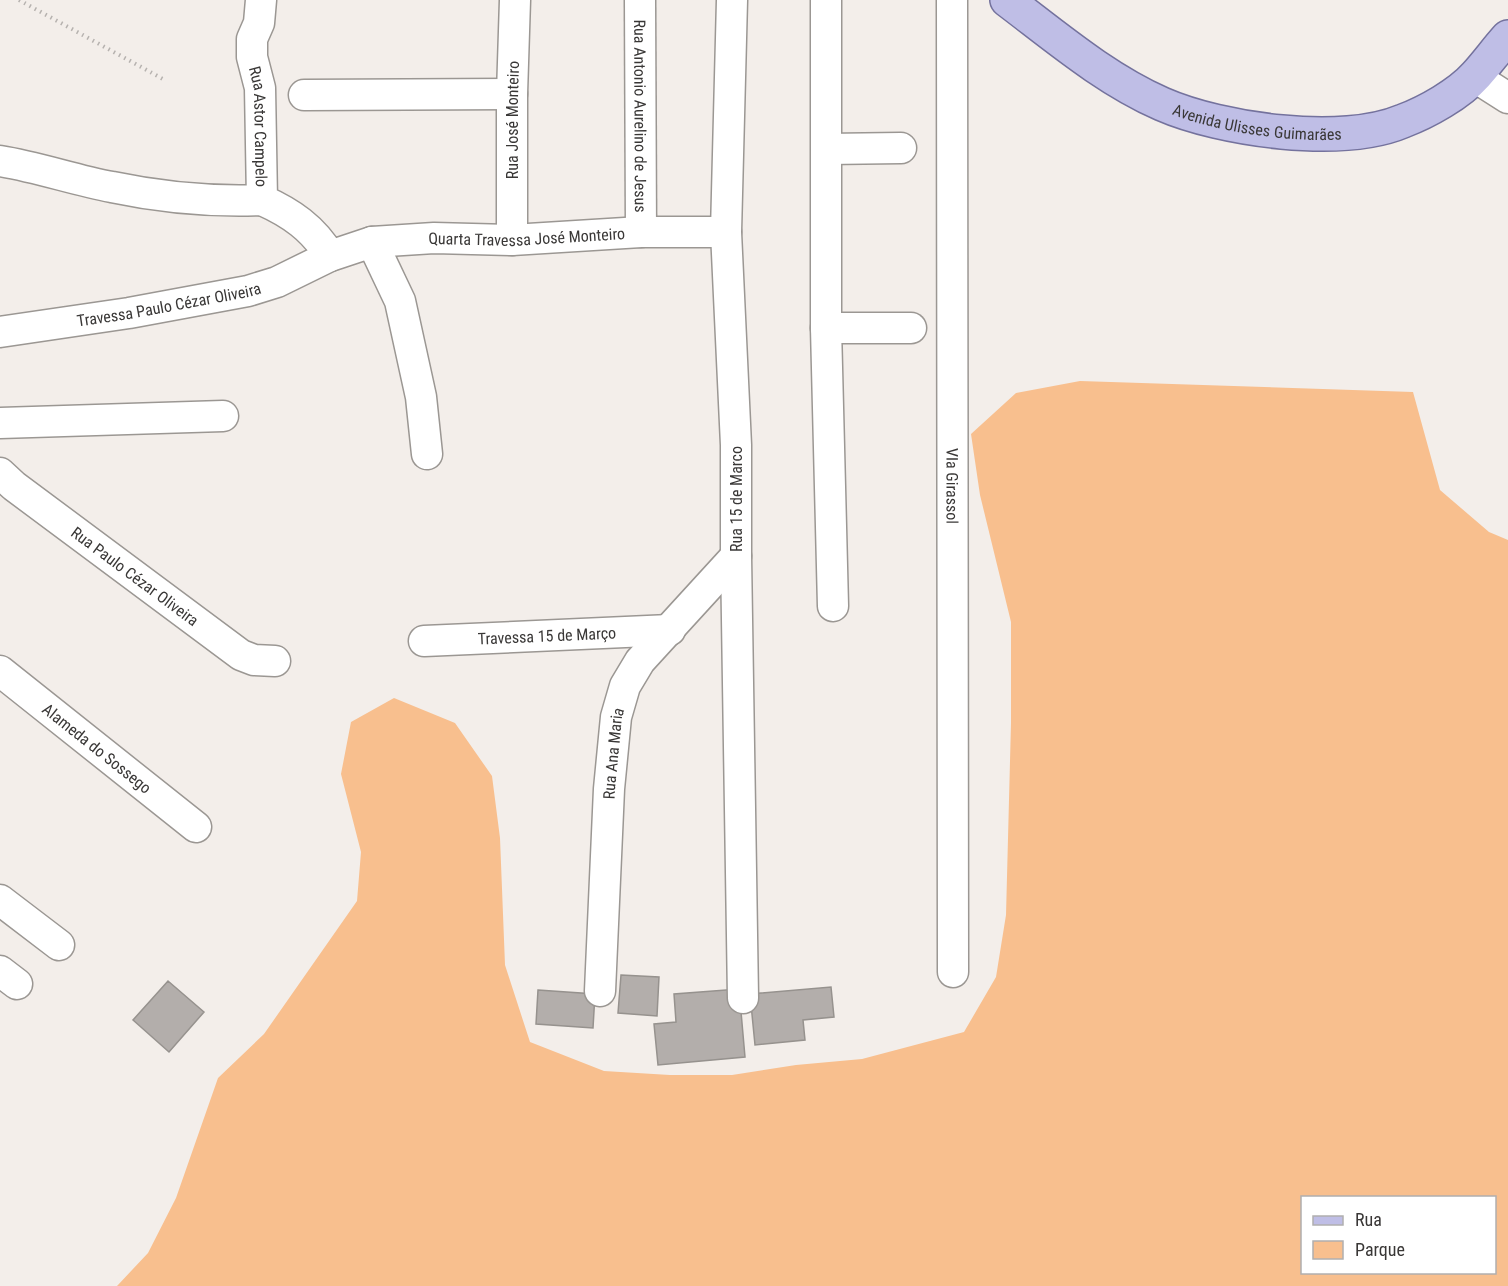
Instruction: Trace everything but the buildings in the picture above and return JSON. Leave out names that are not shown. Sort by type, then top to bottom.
[{"type":"main road","name":"Avenida Ulisses Guimarães","points":[[1007,0],[1082,57],[1123,83],[1163,104],[1205,118],[1259,130],[1308,134],[1358,132],[1402,122],[1441,102],[1475,77],[1508,37]]},
{"type":"street","name":"Rua Astor Campelo","points":[[261,0],[259,23],[252,39],[252,57],[260,88],[262,200],[305,224],[330,256]]},
{"type":"street","name":"Rua José Monteiro","points":[[512,240],[512,94],[515,0]]},
{"type":"street","name":"Rua Antonio Aurelino de Jesus","points":[[640,0],[641,232]]},
{"type":"street","name":"Rua 15 de Marco","points":[[732,0],[726,231],[736,445],[743,998]]},
{"type":"street","points":[[826,0],[826,328],[833,606]]},
{"type":"street","name":"VIa Girassol","points":[[952,0],[953,972]]},
{"type":"street","points":[[1475,77],[1508,98]]},
{"type":"street","points":[[304,94],[512,94]]},
{"type":"street","points":[[827,149],[901,148]]},
{"type":"street","points":[[0,161],[164,197],[214,202],[262,200]]},
{"type":"street","name":"Quarta Travessa José Monteiro","points":[[330,256],[372,242],[434,238],[512,240],[641,232],[726,231]]},
{"type":"street","points":[[372,242],[400,301],[421,397],[427,454]]},
{"type":"street","name":"Travessa Paulo Cézar Oliveira","points":[[0,332],[129,313],[248,291],[277,282],[330,256]]},
{"type":"street","points":[[826,328],[911,328]]},
{"type":"street","points":[[0,423],[224,416]]},
{"type":"street","name":"Rua Paulo Cézar Oliveira","points":[[0,473],[14,486],[241,655],[254,660],[276,661]]},
{"type":"street","name":"Rua Ana Maria","points":[[600,991],[609,789],[616,717],[625,686],[640,662],[736,556]]},
{"type":"street","name":"Travessa 15 de Março","points":[[424,640],[670,630]]},
{"type":"street","name":"Alameda do Sossego","points":[[0,671],[196,827]]},
{"type":"street","points":[[0,900],[59,945]]},
{"type":"path","points":[[19,0],[163,79]]},
{"type":"green space","points":[[1080,381],[1413,392],[1440,490],[1489,532],[1508,540],[1508,1286],[117,1286],[148,1253],[176,1198],[218,1078],[264,1034],[357,901],[361,852],[341,774],[351,722],[394,698],[455,723],[492,776],[500,838],[505,965],[530,1042],[604,1071],[670,1075],[732,1075],[796,1065],[862,1059],[964,1032],[996,977],[1006,915],[1011,723],[1011,622],[980,495],[971,434],[1016,393]]}]
